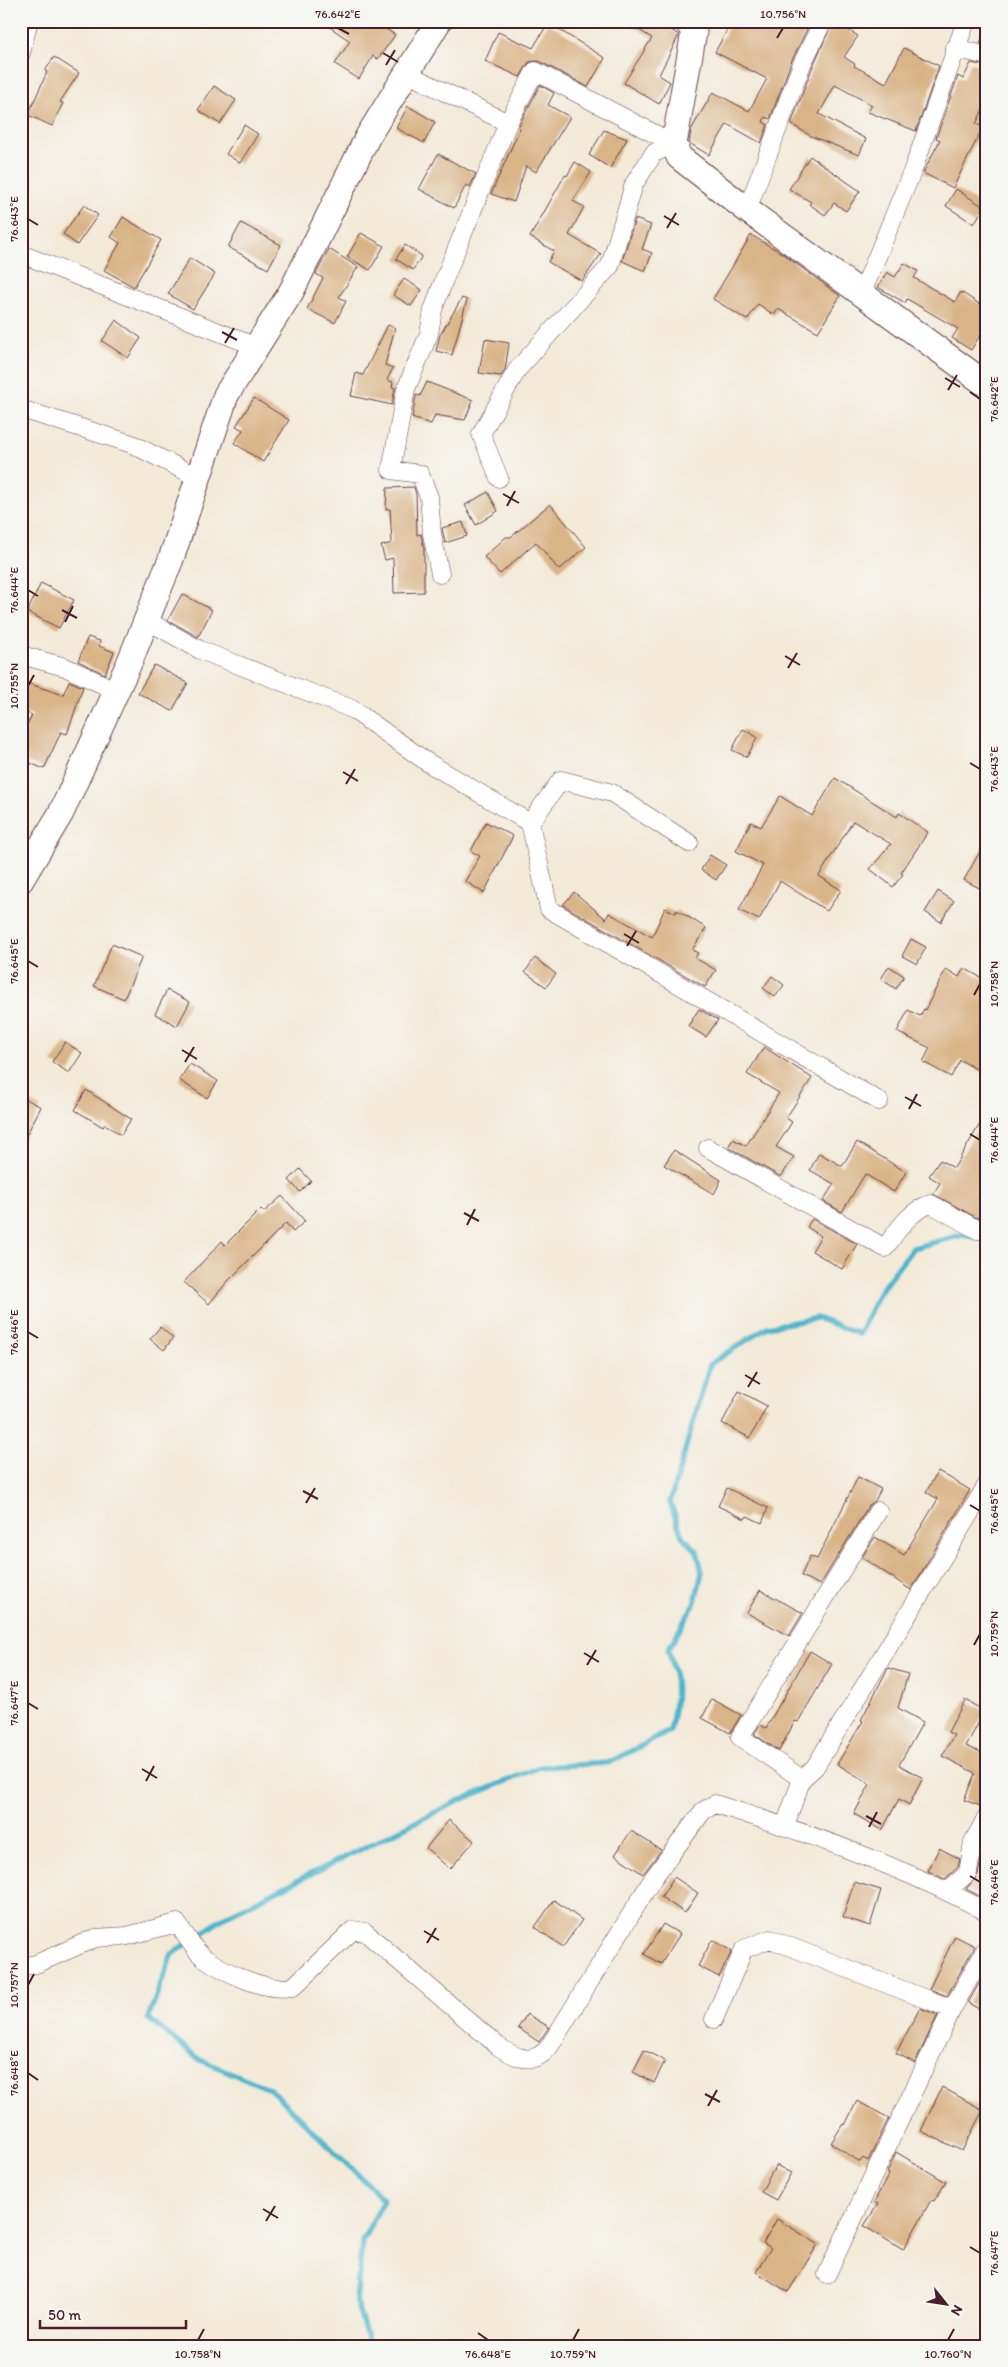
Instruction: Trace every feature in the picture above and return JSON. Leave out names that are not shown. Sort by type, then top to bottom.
[{"type":"street","points":[[21,53],[28,24],[22,21]]},
{"type":"street","points":[[21,880],[61,813],[117,691],[171,559],[226,395],[257,347],[311,255],[368,136],[440,21]]},
{"type":"street","points":[[686,21],[694,32],[674,144],[679,158],[747,210],[987,385]]},
{"type":"street","points":[[747,210],[802,64],[823,21]]},
{"type":"street","points":[[862,293],[914,166],[966,21]]},
{"type":"street","points":[[955,48],[987,56]]},
{"type":"street","points":[[440,574],[432,534],[429,497],[420,474],[392,470],[398,427],[406,389],[429,334],[433,310],[444,280],[508,123],[535,71],[674,144]]},
{"type":"street","points":[[408,74],[508,123]]},
{"type":"street","points":[[499,478],[482,434],[517,370],[610,266],[634,184],[654,153],[674,144]]},
{"type":"street","points":[[21,254],[257,347]]},
{"type":"street","points":[[21,409],[132,444],[197,477]]},
{"type":"street","points":[[146,620],[200,650],[352,708],[426,762],[530,823],[549,909],[879,1101]]},
{"type":"street","points":[[21,655],[65,667],[117,691]]},
{"type":"street","points":[[530,823],[561,780],[612,793],[689,843]]},
{"type":"street","points":[[708,1148],[885,1248],[900,1227],[921,1207],[932,1204],[978,1230],[987,1224]]},
{"type":"street","points":[[785,1826],[802,1779],[815,1766],[987,1485]]},
{"type":"street","points":[[802,1779],[740,1737],[878,1510]]},
{"type":"street","points":[[21,1967],[36,1964],[96,1938],[127,1936],[177,1923],[202,1956],[252,1981],[280,1990],[293,1987],[353,1930],[365,1932],[498,2046],[512,2055],[525,2059],[536,2057],[546,2053],[654,1877],[704,1811],[715,1804],[785,1826],[947,1890],[987,1912]]},
{"type":"street","points":[[947,1890],[968,1873],[974,1842],[987,1817]]},
{"type":"street","points":[[714,2018],[744,1949],[770,1939],[952,2009]]},
{"type":"street","points":[[827,2274],[952,2009],[987,1947]]},
{"type":"building","points":[[321,21],[374,21],[395,35],[378,59],[373,56],[359,79],[335,64],[350,41]]},
{"type":"building","points":[[624,21],[657,21],[679,35],[659,75],[670,82],[659,104],[624,83],[652,38]]},
{"type":"building","points":[[732,21],[811,21],[792,60],[770,119],[765,117],[763,122],[768,125],[761,143],[727,124],[709,155],[689,143],[691,130],[713,92],[749,111],[767,79],[715,52]]},
{"type":"building","points":[[833,21],[858,36],[844,57],[855,64],[854,66],[886,83],[904,48],[939,66],[916,131],[868,112],[872,105],[835,85],[819,114],[866,139],[859,155],[811,136],[791,124],[812,68]]},
{"type":"building","points":[[548,23],[605,58],[588,87],[539,61],[529,62],[520,77],[485,61],[498,32],[533,48]]},
{"type":"building","points":[[987,28],[987,45],[980,43]]},
{"type":"building","points":[[54,57],[79,73],[60,102],[63,103],[52,126],[28,115],[47,72],[45,71]]},
{"type":"building","points":[[971,63],[987,66],[987,101],[976,124],[983,127],[953,188],[923,173],[940,140],[936,138],[958,76],[963,79]]},
{"type":"building","points":[[540,85],[554,93],[548,105],[570,117],[536,172],[526,166],[514,202],[491,194],[520,128],[518,127]]},
{"type":"building","points":[[214,86],[236,100],[220,124],[198,110]]},
{"type":"building","points":[[408,106],[435,122],[424,143],[396,128]]},
{"type":"building","points":[[244,125],[258,134],[240,163],[226,154]]},
{"type":"building","points":[[604,130],[627,139],[610,168],[589,155]]},
{"type":"building","points":[[438,154],[476,174],[470,187],[466,185],[454,208],[419,189]]},
{"type":"building","points":[[810,156],[860,191],[846,211],[834,203],[825,215],[809,204],[811,202],[789,189]]},
{"type":"building","points":[[575,162],[591,172],[573,201],[584,207],[569,235],[601,254],[582,281],[548,262],[554,251],[530,237],[565,175],[567,176]]},
{"type":"building","points":[[956,189],[984,207],[974,224],[946,206]]},
{"type":"building","points":[[84,205],[98,215],[77,245],[63,234]]},
{"type":"building","points":[[123,217],[161,240],[134,287],[104,270],[120,243],[111,237]]},
{"type":"building","points":[[635,219],[651,225],[642,249],[652,253],[645,271],[622,261]]},
{"type":"building","points":[[241,223],[281,245],[268,269],[228,247]]},
{"type":"building","points":[[361,233],[384,246],[370,270],[347,257]]},
{"type":"building","points":[[751,235],[783,254],[840,296],[818,332],[778,309],[774,315],[758,304],[747,320],[713,299]]},
{"type":"building","points":[[405,245],[422,256],[413,270],[396,259]]},
{"type":"building","points":[[329,249],[358,267],[339,297],[346,301],[335,323],[307,309],[323,278],[316,274]]},
{"type":"building","points":[[190,258],[215,274],[193,309],[168,294]]},
{"type":"building","points":[[904,263],[918,271],[914,278],[955,302],[961,292],[987,309],[987,324],[971,350],[952,338],[958,329],[907,299],[905,303],[878,287],[887,272],[895,277]]},
{"type":"building","points":[[404,279],[422,290],[411,306],[393,295]]},
{"type":"building","points":[[462,298],[467,300],[452,355],[436,351],[440,335]]},
{"type":"building","points":[[116,320],[141,338],[128,358],[102,341]]},
{"type":"building","points":[[388,325],[395,328],[385,365],[393,368],[387,380],[393,382],[392,387],[395,388],[392,405],[351,396],[356,373],[363,375]]},
{"type":"building","points":[[485,339],[509,343],[505,370],[501,376],[479,373]]},
{"type":"building","points":[[427,382],[473,400],[465,420],[435,415],[431,424],[412,418],[416,395],[420,396]]},
{"type":"building","points":[[254,398],[289,420],[263,462],[234,443],[243,430],[236,426]]},
{"type":"building","points":[[414,487],[416,494],[417,535],[421,534],[424,549],[424,592],[394,593],[393,558],[385,560],[381,546],[392,543],[390,509],[386,509],[387,488]]},
{"type":"building","points":[[488,492],[498,511],[476,525],[465,505]]},
{"type":"building","points":[[550,504],[586,547],[559,570],[536,542],[500,574],[484,557],[506,537],[511,537]]},
{"type":"building","points":[[463,522],[467,536],[445,543],[442,528]]},
{"type":"building","points":[[41,583],[74,600],[59,628],[27,612]]},
{"type":"building","points":[[182,594],[212,610],[198,637],[168,620]]},
{"type":"building","points":[[88,637],[100,641],[99,646],[114,652],[105,674],[78,661]]},
{"type":"building","points":[[154,665],[188,683],[172,711],[138,693]]},
{"type":"building","points":[[21,681],[63,695],[69,681],[83,687],[67,734],[61,732],[44,769],[21,759],[21,737],[32,715],[21,711]]},
{"type":"building","points":[[743,729],[757,737],[747,757],[732,750]]},
{"type":"building","points":[[835,778],[897,817],[899,813],[928,832],[901,873],[903,874],[893,887],[870,869],[891,844],[853,821],[819,876],[841,890],[827,911],[780,881],[759,920],[739,910],[763,865],[736,851],[751,822],[761,827],[780,796],[812,816]]},
{"type":"building","points":[[486,822],[513,836],[484,893],[465,881],[480,856],[471,851]]},
{"type":"building","points":[[987,839],[987,892],[964,880]]},
{"type":"building","points":[[710,855],[726,865],[716,880],[701,870]]},
{"type":"building","points":[[938,891],[954,901],[941,922],[925,912]]},
{"type":"building","points":[[574,892],[606,919],[609,913],[652,937],[665,908],[676,913],[677,910],[706,928],[692,950],[698,953],[695,958],[716,970],[705,987],[563,905]]},
{"type":"building","points":[[911,939],[926,947],[917,964],[902,956]]},
{"type":"building","points":[[112,944],[142,957],[124,999],[94,986]]},
{"type":"building","points":[[535,958],[556,974],[546,987],[525,972]]},
{"type":"building","points":[[889,966],[904,976],[896,989],[881,979]]},
{"type":"building","points":[[964,968],[987,981],[987,1075],[960,1060],[951,1077],[923,1062],[930,1048],[897,1032],[908,1010],[920,1016],[925,1010],[946,969],[959,977]]},
{"type":"building","points":[[772,976],[784,985],[775,997],[763,988]]},
{"type":"building","points":[[167,990],[190,1002],[177,1026],[155,1014]]},
{"type":"building","points":[[699,1009],[718,1020],[706,1037],[688,1026]]},
{"type":"building","points":[[65,1042],[82,1053],[69,1073],[52,1062]]},
{"type":"building","points":[[764,1047],[812,1078],[786,1118],[792,1122],[776,1147],[794,1157],[781,1177],[728,1147],[733,1139],[746,1146],[779,1093],[747,1074]]},
{"type":"building","points":[[190,1064],[218,1081],[207,1098],[179,1080]]},
{"type":"building","points":[[86,1090],[131,1119],[121,1135],[105,1124],[103,1127],[75,1110]]},
{"type":"building","points":[[26,1099],[41,1107],[21,1145],[21,1109]]},
{"type":"building","points":[[987,1112],[987,1211],[977,1218],[933,1194],[940,1183],[929,1176],[940,1160],[954,1168]]},
{"type":"building","points":[[857,1142],[906,1172],[894,1192],[865,1174],[842,1212],[823,1201],[834,1184],[810,1170],[819,1153],[842,1166]]},
{"type":"building","points":[[674,1150],[721,1180],[714,1194],[664,1165]]},
{"type":"building","points":[[300,1169],[311,1181],[300,1192],[289,1180]]},
{"type":"building","points":[[282,1196],[305,1221],[293,1232],[286,1223],[227,1282],[209,1304],[184,1282],[222,1241],[225,1245],[261,1209],[264,1212]]},
{"type":"building","points":[[812,1219],[857,1244],[842,1269],[812,1251],[821,1236],[807,1227]]},
{"type":"building","points":[[160,1327],[173,1338],[164,1350],[150,1339]]},
{"type":"building","points":[[739,1391],[767,1406],[750,1438],[722,1423]]},
{"type":"building","points":[[938,1471],[970,1490],[911,1590],[862,1557],[875,1537],[904,1555],[938,1499],[926,1492]]},
{"type":"building","points":[[858,1477],[881,1489],[875,1501],[869,1505],[820,1585],[801,1576],[810,1556],[817,1559]]},
{"type":"building","points":[[727,1488],[768,1508],[762,1523],[747,1516],[745,1519],[718,1506]]},
{"type":"building","points":[[760,1590],[803,1613],[789,1636],[747,1613]]},
{"type":"building","points":[[810,1651],[832,1664],[798,1722],[795,1721],[779,1751],[754,1734],[760,1725],[766,1728]]},
{"type":"building","points":[[888,1668],[908,1674],[898,1708],[923,1722],[899,1765],[923,1778],[909,1805],[899,1799],[882,1830],[854,1814],[870,1784],[837,1764],[863,1721],[861,1720]]},
{"type":"building","points":[[712,1699],[741,1715],[730,1733],[702,1718]]},
{"type":"building","points":[[965,1700],[985,1711],[966,1746],[983,1753],[987,1745],[987,1806],[983,1807],[964,1800],[975,1773],[942,1756],[954,1735],[948,1732]]},
{"type":"building","points":[[449,1820],[474,1841],[450,1869],[426,1848]]},
{"type":"building","points":[[631,1831],[661,1850],[643,1874],[615,1855]]},
{"type":"building","points":[[987,1841],[987,1900],[966,1889],[978,1875],[983,1848]]},
{"type":"building","points":[[939,1848],[960,1859],[958,1867],[945,1879],[928,1871]]},
{"type":"building","points":[[674,1877],[698,1893],[685,1913],[661,1897]]},
{"type":"building","points":[[854,1882],[881,1890],[870,1926],[843,1917]]},
{"type":"building","points":[[554,1900],[582,1920],[563,1947],[535,1927]]},
{"type":"building","points":[[663,1924],[680,1934],[661,1964],[644,1954]]},
{"type":"building","points":[[955,1936],[975,1946],[947,1996],[929,1989]]},
{"type":"building","points":[[712,1940],[732,1951],[719,1977],[698,1966]]},
{"type":"building","points":[[987,1969],[987,2013],[968,2003]]},
{"type":"building","points":[[920,2008],[938,2015],[915,2063],[896,2053]]},
{"type":"building","points":[[527,2014],[549,2027],[539,2042],[518,2028]]},
{"type":"building","points":[[644,2050],[665,2061],[654,2083],[633,2072]]},
{"type":"building","points":[[942,2087],[983,2110],[962,2151],[921,2131]]},
{"type":"building","points":[[857,2101],[889,2118],[868,2161],[863,2158],[860,2162],[831,2143],[843,2124],[845,2125]]},
{"type":"building","points":[[896,2152],[946,2182],[934,2201],[931,2200],[903,2250],[864,2226],[878,2204],[874,2202],[889,2174],[887,2173]]},
{"type":"building","points":[[776,2165],[791,2173],[776,2200],[761,2192]]},
{"type":"building","points":[[777,2219],[818,2244],[788,2292],[756,2272],[771,2248],[763,2243]]},
{"type":"waterway","points":[[370,2346],[356,2302],[362,2241],[384,2200],[270,2089],[198,2059],[148,2018],[172,1954],[228,1915],[458,1801],[540,1767],[608,1763],[670,1731],[676,1690],[674,1671],[668,1650],[695,1602],[702,1572],[697,1551],[682,1536],[670,1502],[710,1364],[767,1327],[817,1318],[859,1334],[880,1291],[913,1248],[962,1235],[984,1239],[987,1237]]}]
